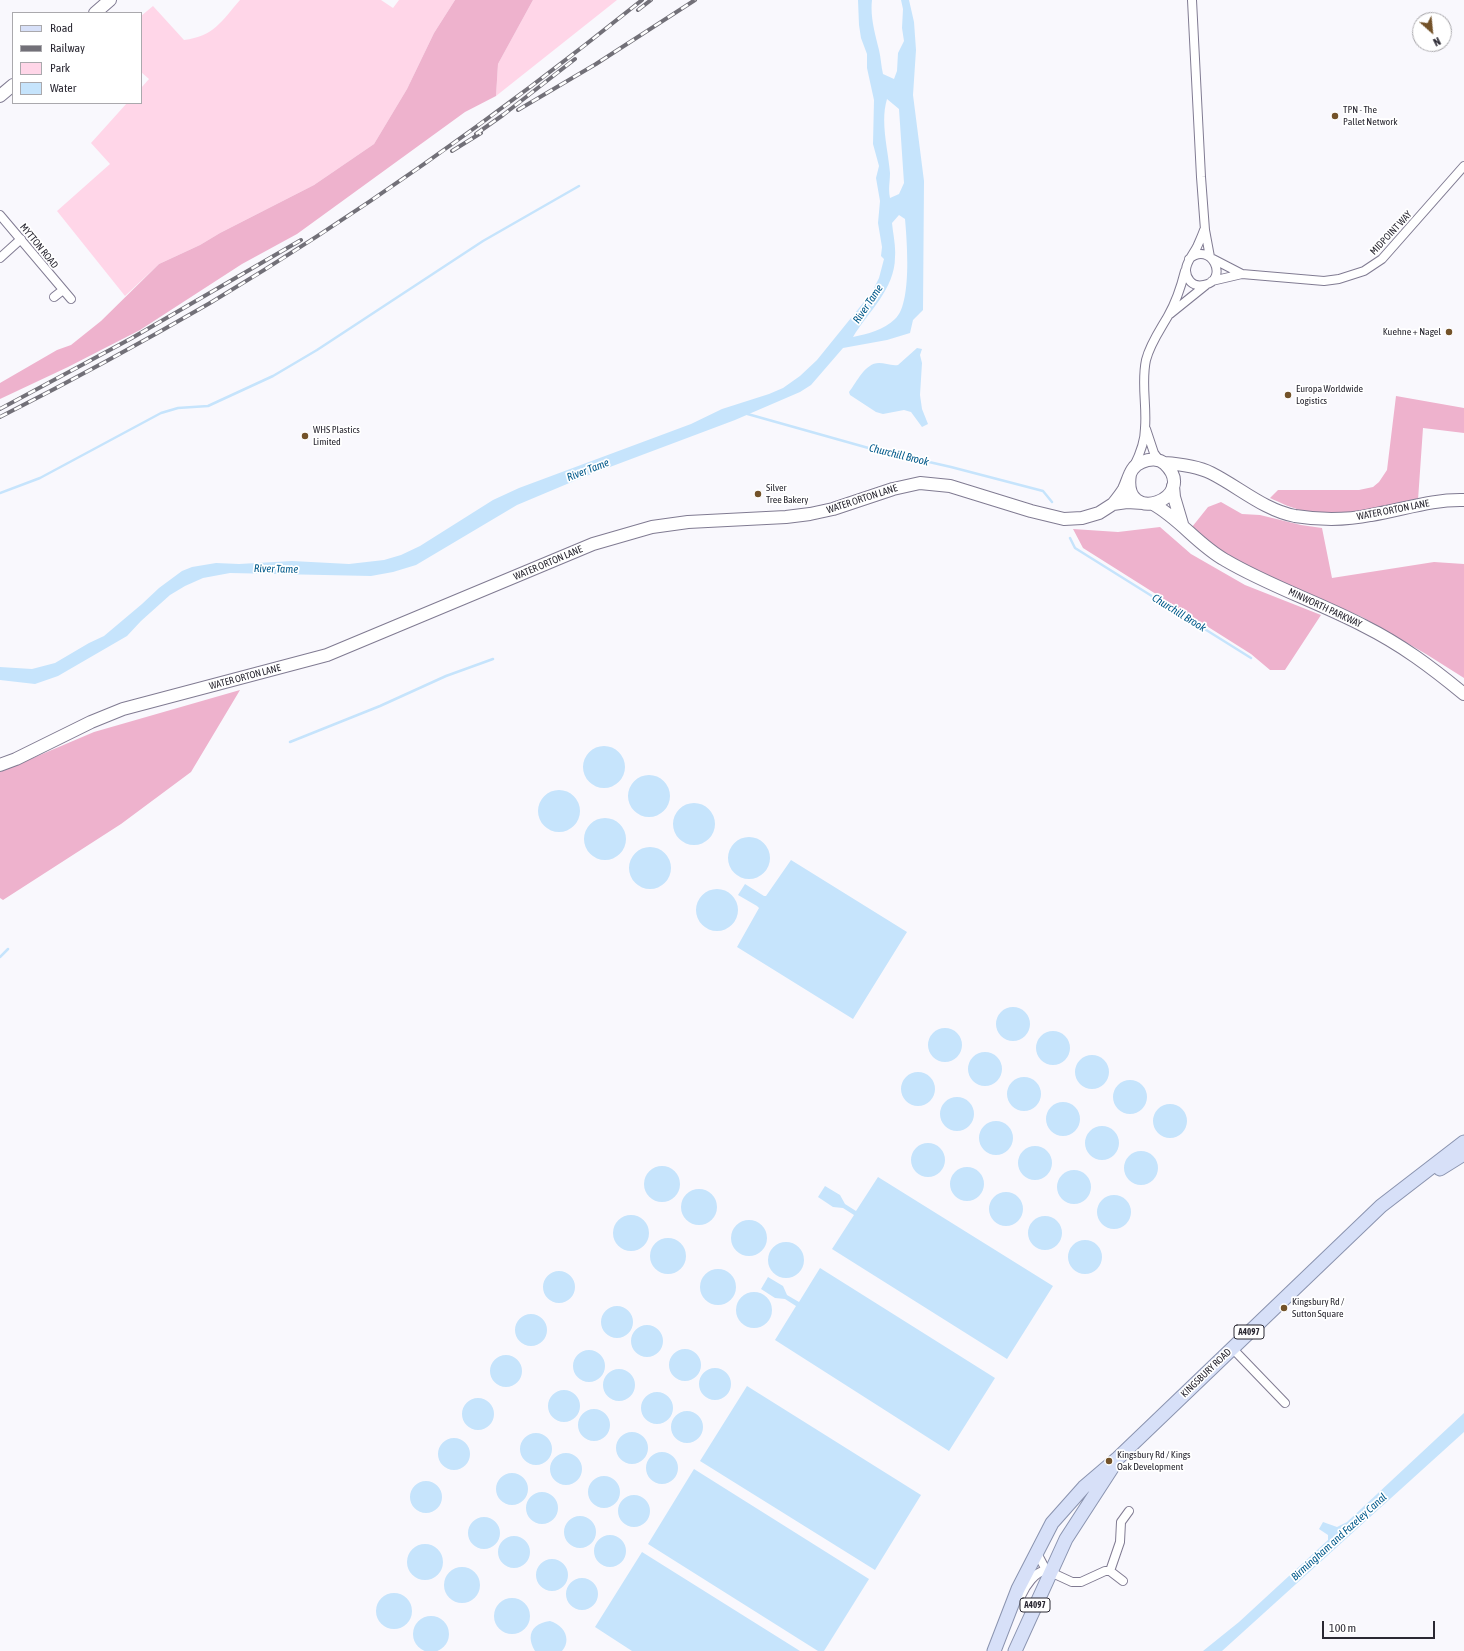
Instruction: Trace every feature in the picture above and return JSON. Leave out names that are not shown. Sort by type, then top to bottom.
[{"type":"main road","name":"KINGSBURY ROAD","points":[[994,1651],[1018,1589],[1052,1523],[1084,1487],[1118,1458],[1381,1206],[1462,1147]]},
{"type":"main road","name":"KINGSBURY ROAD","points":[[1015,1651],[1048,1571],[1066,1539],[1118,1458]]},
{"type":"main road","points":[[1052,1523],[1071,1520],[1092,1491],[1107,1476]]},
{"type":"main road","points":[[1052,1523],[1060,1527],[1066,1539]]},
{"type":"street","points":[[96,12],[110,0]]},
{"type":"street","points":[[1192,0],[1204,230],[1211,258],[1216,264],[1217,270],[1216,276],[1209,283],[1201,286],[1193,284],[1187,277],[1185,271],[1186,265],[1204,230]]},
{"type":"street","points":[[0,96],[12,86]]},
{"type":"street","name":"MIDPOINT WAY","points":[[1168,316],[1209,283],[1242,274],[1324,281],[1339,279],[1364,271],[1382,259],[1464,166]]},
{"type":"street","name":"MYTTON ROAD","points":[[0,215],[71,299]]},
{"type":"street","points":[[0,258],[21,239]]},
{"type":"street","points":[[1189,259],[1199,254],[1211,258]]},
{"type":"street","name":"MIDPOINT WAY","points":[[1211,258],[1242,274]]},
{"type":"street","name":"MIDPOINT WAY","points":[[1132,471],[1139,455],[1145,428],[1143,383],[1146,359],[1154,338],[1168,316],[1181,290],[1185,271]]},
{"type":"street","points":[[54,297],[63,290]]},
{"type":"street","name":"MIDPOINT WAY","points":[[1145,428],[1154,453],[1162,462]]},
{"type":"street","points":[[1173,484],[1170,470],[1162,462],[1150,459],[1140,462],[1132,471],[1128,483],[1131,493],[1137,499],[1148,504],[1163,501],[1169,495],[1180,472],[1190,466]]},
{"type":"street","name":"WATER ORTON LANE","points":[[1162,462],[1190,466],[1210,472],[1252,498],[1295,516],[1345,519],[1422,504],[1464,500]]},
{"type":"street","name":"WATER ORTON LANE","points":[[0,765],[16,759],[106,715],[123,709],[327,656],[594,544],[652,527],[688,522],[786,517],[810,514],[833,509],[900,487],[920,483],[950,486],[1031,512],[1064,519],[1082,518],[1099,513],[1113,504],[1123,490],[1132,471]]},
{"type":"street","name":"MINWORTH PARKWAY","points":[[1173,484],[1175,505],[1183,527]]},
{"type":"street","name":"WATER ORTON LANE","points":[[1113,504],[1127,502],[1148,504]]},
{"type":"street","name":"MINWORTH PARKWAY","points":[[1148,504],[1171,516],[1201,543],[1223,559],[1260,579],[1364,626],[1423,661],[1464,694]]},
{"type":"street","points":[[1232,1348],[1285,1403]]},
{"type":"street","points":[[1110,1571],[1120,1542],[1121,1522],[1129,1511]]},
{"type":"street","points":[[1037,1553],[1048,1571]]},
{"type":"street","points":[[1001,1632],[1011,1619],[1024,1590],[1034,1577],[1041,1571],[1048,1571],[1072,1582],[1081,1582],[1105,1571],[1110,1571],[1123,1581]]},
{"type":"green space","points":[[240,0],[381,0],[393,8],[399,0],[455,0],[434,33],[407,89],[374,144],[314,185],[220,233],[200,245],[159,264],[125,296],[57,211],[110,164],[91,143],[126,104],[142,104],[142,87],[149,79],[142,73],[142,15],[153,6],[184,40],[203,35],[216,27]]},
{"type":"green space","points":[[533,0],[617,0],[496,96],[498,64]]},
{"type":"shaded area","points":[[455,0],[533,0],[498,64],[496,96],[465,112],[297,234],[242,264],[140,330],[68,367],[0,399],[0,383],[57,350],[71,345],[101,321],[159,264],[200,245],[220,233],[314,185],[374,144],[407,89],[434,33]]},
{"type":"shaded area","points":[[1396,396],[1464,408],[1464,433],[1423,428],[1418,500],[1347,513],[1319,513],[1287,506],[1270,498],[1278,490],[1359,490],[1373,487],[1379,482],[1387,470]]},
{"type":"shaded area","points":[[1221,502],[1242,514],[1260,515],[1301,525],[1322,528],[1332,578],[1434,562],[1464,564],[1464,678],[1362,617],[1276,580],[1224,555],[1192,527],[1208,507]]},
{"type":"shaded area","points":[[1160,527],[1191,554],[1245,585],[1321,615],[1285,670],[1270,670],[1251,654],[1083,548],[1073,529],[1118,532]]},
{"type":"shaded area","points":[[240,690],[191,772],[121,824],[3,900],[0,898],[0,772],[94,732]]},
{"type":"water","name":"River Tame","points":[[858,0],[872,0],[872,19],[883,74],[894,79],[897,71],[898,53],[904,41],[902,28],[903,9],[901,0],[909,0],[914,22],[916,50],[913,95],[924,181],[923,310],[913,320],[910,333],[887,340],[843,348],[811,385],[800,392],[735,420],[586,476],[517,505],[416,565],[393,572],[371,576],[230,573],[203,578],[170,595],[127,636],[58,676],[35,684],[0,680],[0,667],[32,669],[55,663],[104,636],[159,588],[182,571],[192,567],[216,563],[239,564],[292,561],[349,564],[384,560],[401,555],[420,546],[493,500],[519,488],[691,424],[722,409],[769,394],[783,388],[800,376],[817,360],[872,292],[879,278],[884,259],[881,256],[882,247],[878,223],[880,201],[876,178],[879,166],[873,144],[874,100],[867,68],[867,54],[861,38]],"holes":[[[887,99],[899,109],[904,183],[899,194],[890,198],[890,173],[884,126]],[[899,215],[905,219],[907,242],[906,287],[904,300],[900,311],[891,323],[881,329],[853,337],[880,300],[891,279],[894,269],[895,253],[892,223]]]},
{"type":"water","points":[[917,348],[922,349],[920,355],[922,363],[920,395],[922,409],[928,424],[922,427],[911,412],[904,410],[883,414],[876,412],[850,395],[849,392],[865,370],[870,366],[879,363],[898,365]]},
{"type":"water","points":[[604,746],[619,752],[625,767],[619,782],[604,788],[589,782],[583,767],[589,752]]},
{"type":"water","points":[[649,775],[664,781],[670,796],[664,811],[649,817],[634,811],[628,796],[634,781]]},
{"type":"water","points":[[559,790],[574,796],[580,811],[574,826],[559,832],[544,826],[538,811],[544,796]]},
{"type":"water","points":[[694,803],[709,809],[715,824],[709,839],[694,845],[679,839],[673,824],[679,809]]},
{"type":"water","points":[[605,818],[620,824],[626,839],[620,854],[605,860],[590,854],[584,839],[590,824]]},
{"type":"water","points":[[749,837],[764,843],[770,858],[764,873],[749,879],[734,873],[728,858],[734,843]]},
{"type":"water","points":[[650,847],[665,853],[671,868],[665,883],[650,889],[635,883],[629,868],[635,853]]},
{"type":"water","points":[[791,860],[907,932],[853,1019],[737,947],[759,908],[738,895],[745,884],[766,896]]},
{"type":"water","points":[[717,889],[732,895],[738,910],[732,925],[717,931],[702,925],[696,910],[702,895]]},
{"type":"water","points":[[1010,1007],[1016,1007],[1025,1012],[1029,1018],[1029,1030],[1025,1036],[1016,1041],[1010,1041],[1001,1036],[996,1027],[996,1021],[1001,1012]]},
{"type":"water","points":[[942,1028],[948,1028],[957,1033],[961,1039],[961,1051],[957,1057],[948,1062],[942,1062],[933,1057],[928,1048],[928,1042],[933,1033]]},
{"type":"water","points":[[1050,1031],[1056,1031],[1065,1036],[1069,1042],[1069,1054],[1065,1060],[1056,1065],[1050,1065],[1041,1060],[1036,1051],[1036,1045],[1041,1036]]},
{"type":"water","points":[[982,1052],[988,1052],[997,1057],[1001,1063],[1001,1075],[997,1081],[988,1086],[982,1086],[973,1081],[968,1072],[968,1066],[973,1057]]},
{"type":"water","points":[[1089,1055],[1095,1055],[1104,1060],[1108,1066],[1108,1078],[1104,1084],[1095,1089],[1089,1089],[1080,1084],[1075,1075],[1075,1069],[1080,1060]]},
{"type":"water","points":[[915,1072],[921,1072],[930,1077],[934,1083],[934,1095],[930,1101],[921,1106],[915,1106],[906,1101],[901,1092],[901,1086],[906,1077]]},
{"type":"water","points":[[1021,1077],[1027,1077],[1036,1082],[1040,1088],[1040,1100],[1036,1106],[1027,1111],[1021,1111],[1012,1106],[1007,1097],[1007,1091],[1012,1082]]},
{"type":"water","points":[[1127,1080],[1133,1080],[1142,1085],[1146,1091],[1146,1103],[1142,1109],[1133,1114],[1127,1114],[1118,1109],[1113,1100],[1113,1094],[1118,1085]]},
{"type":"water","points":[[954,1097],[960,1097],[969,1102],[973,1108],[973,1120],[969,1126],[960,1131],[954,1131],[945,1126],[940,1117],[940,1111],[945,1102]]},
{"type":"water","points":[[1060,1102],[1066,1102],[1075,1107],[1079,1113],[1079,1125],[1075,1131],[1066,1136],[1060,1136],[1051,1131],[1046,1122],[1046,1116],[1051,1107]]},
{"type":"water","points":[[1167,1104],[1173,1104],[1182,1109],[1186,1115],[1186,1127],[1182,1133],[1173,1138],[1167,1138],[1158,1133],[1153,1124],[1153,1118],[1158,1109]]},
{"type":"water","points":[[993,1121],[999,1121],[1008,1126],[1012,1132],[1012,1144],[1008,1150],[999,1155],[993,1155],[984,1150],[979,1141],[979,1135],[984,1126]]},
{"type":"water","points":[[1099,1126],[1105,1126],[1114,1131],[1118,1137],[1118,1149],[1114,1155],[1105,1160],[1099,1160],[1090,1155],[1085,1146],[1085,1140],[1090,1131]]},
{"type":"water","points":[[925,1143],[931,1143],[940,1148],[944,1154],[944,1166],[940,1172],[931,1177],[925,1177],[916,1172],[911,1163],[911,1157],[916,1148]]},
{"type":"water","points":[[1032,1146],[1038,1146],[1047,1151],[1051,1157],[1051,1169],[1047,1175],[1038,1180],[1032,1180],[1023,1175],[1018,1166],[1018,1160],[1023,1151]]},
{"type":"water","points":[[1138,1151],[1144,1151],[1153,1156],[1157,1162],[1157,1174],[1153,1180],[1144,1185],[1138,1185],[1129,1180],[1124,1171],[1124,1165],[1129,1156]]},
{"type":"water","points":[[666,1166],[675,1171],[679,1177],[679,1191],[675,1197],[666,1202],[658,1202],[649,1197],[645,1191],[644,1180],[649,1171],[655,1167]]},
{"type":"water","points":[[964,1167],[970,1167],[979,1172],[983,1178],[983,1190],[979,1196],[970,1201],[964,1201],[955,1196],[950,1187],[950,1181],[955,1172]]},
{"type":"water","points":[[1071,1170],[1077,1170],[1086,1175],[1090,1181],[1090,1193],[1086,1199],[1077,1204],[1071,1204],[1062,1199],[1057,1190],[1057,1184],[1062,1175]]},
{"type":"water","points":[[878,1177],[1053,1286],[1007,1359],[832,1249],[854,1215],[843,1208],[833,1207],[818,1197],[825,1186],[840,1195],[845,1204],[856,1211]]},
{"type":"water","points":[[703,1189],[712,1194],[716,1200],[716,1214],[712,1220],[703,1225],[695,1225],[686,1220],[682,1214],[681,1203],[686,1194],[692,1190]]},
{"type":"water","points":[[1003,1192],[1009,1192],[1018,1197],[1022,1203],[1022,1215],[1018,1221],[1009,1226],[1003,1226],[994,1221],[989,1212],[989,1206],[994,1197]]},
{"type":"water","points":[[1111,1195],[1117,1195],[1126,1200],[1130,1206],[1130,1218],[1126,1224],[1117,1229],[1111,1229],[1102,1224],[1097,1215],[1097,1209],[1102,1200]]},
{"type":"water","points":[[635,1215],[644,1220],[648,1226],[648,1240],[644,1246],[635,1251],[627,1251],[618,1246],[614,1240],[613,1229],[618,1220],[624,1216]]},
{"type":"water","points":[[1042,1216],[1048,1216],[1057,1221],[1061,1227],[1061,1239],[1057,1245],[1048,1250],[1042,1250],[1033,1245],[1028,1236],[1028,1230],[1033,1221]]},
{"type":"water","points":[[753,1220],[762,1225],[766,1231],[766,1245],[762,1251],[753,1256],[745,1256],[736,1251],[732,1245],[731,1234],[736,1225],[742,1221]]},
{"type":"water","points":[[672,1238],[681,1243],[685,1249],[685,1263],[681,1269],[672,1274],[664,1274],[655,1269],[651,1263],[650,1252],[655,1243],[661,1239]]},
{"type":"water","points":[[1082,1240],[1088,1240],[1097,1245],[1101,1251],[1101,1263],[1097,1269],[1088,1274],[1082,1274],[1073,1269],[1068,1260],[1068,1254],[1073,1245]]},
{"type":"water","points":[[790,1242],[799,1247],[803,1253],[803,1267],[799,1273],[790,1278],[782,1278],[773,1273],[769,1267],[768,1256],[773,1247],[779,1243]]},
{"type":"water","points":[[820,1268],[995,1378],[949,1451],[775,1340],[796,1306],[785,1299],[775,1298],[761,1289],[768,1277],[783,1286],[787,1295],[799,1302]]},
{"type":"water","points":[[722,1269],[731,1274],[735,1280],[735,1294],[731,1300],[722,1305],[714,1305],[705,1300],[701,1294],[700,1283],[705,1274],[711,1270]]},
{"type":"water","points":[[559,1271],[568,1274],[572,1278],[575,1287],[572,1296],[568,1300],[559,1303],[550,1300],[546,1296],[543,1287],[546,1278],[550,1274]]},
{"type":"water","points":[[758,1292],[767,1297],[771,1303],[771,1317],[767,1323],[758,1328],[750,1328],[741,1323],[737,1317],[736,1306],[741,1297],[747,1293]]},
{"type":"water","points":[[617,1306],[626,1309],[630,1313],[633,1322],[630,1331],[626,1335],[617,1338],[608,1335],[604,1331],[601,1322],[604,1313],[608,1309]]},
{"type":"water","points":[[531,1314],[540,1317],[544,1321],[547,1330],[544,1339],[540,1343],[531,1346],[522,1343],[518,1339],[515,1330],[518,1321],[522,1317]]},
{"type":"water","points":[[647,1325],[656,1328],[660,1332],[663,1341],[660,1350],[656,1354],[647,1357],[638,1354],[634,1350],[631,1341],[634,1332],[638,1328]]},
{"type":"water","points":[[685,1349],[694,1352],[698,1356],[701,1365],[698,1374],[694,1378],[685,1381],[676,1378],[672,1374],[669,1365],[672,1356],[676,1352]]},
{"type":"water","points":[[589,1350],[598,1353],[602,1357],[605,1366],[602,1375],[598,1379],[589,1382],[580,1379],[576,1375],[573,1366],[576,1357],[580,1353]]},
{"type":"water","points":[[506,1355],[515,1358],[519,1362],[522,1371],[519,1380],[515,1384],[506,1387],[497,1384],[493,1380],[490,1371],[493,1362],[497,1358]]},
{"type":"water","points":[[715,1368],[724,1371],[728,1375],[731,1384],[728,1393],[724,1397],[715,1400],[706,1397],[702,1393],[699,1384],[702,1375],[706,1371]]},
{"type":"water","points":[[619,1369],[628,1372],[632,1376],[635,1385],[632,1394],[628,1398],[619,1401],[610,1398],[606,1394],[603,1385],[606,1376],[610,1372]]},
{"type":"water","points":[[747,1386],[921,1495],[875,1570],[700,1461]]},
{"type":"water","points":[[564,1390],[573,1393],[577,1397],[580,1406],[577,1415],[573,1419],[564,1422],[555,1419],[551,1415],[548,1406],[551,1397],[555,1393]]},
{"type":"water","points":[[657,1392],[666,1395],[670,1399],[673,1408],[670,1417],[666,1421],[657,1424],[648,1421],[644,1417],[641,1408],[644,1399],[648,1395]]},
{"type":"water","points":[[478,1398],[487,1401],[491,1405],[494,1414],[491,1423],[487,1427],[478,1430],[469,1427],[465,1423],[462,1414],[465,1405],[469,1401]]},
{"type":"water","points":[[594,1409],[603,1412],[607,1416],[610,1425],[607,1434],[603,1438],[594,1441],[585,1438],[581,1434],[578,1425],[581,1416],[585,1412]]},
{"type":"water","points":[[687,1411],[696,1414],[700,1418],[703,1427],[700,1436],[696,1440],[687,1443],[678,1440],[674,1436],[671,1427],[674,1418],[678,1414]]},
{"type":"water","name":"Birmingham and Fazeley Canal","points":[[1464,1413],[1464,1432],[1222,1651],[1203,1651],[1239,1622],[1328,1540],[1328,1535],[1319,1529],[1323,1522],[1337,1527],[1347,1522]]},
{"type":"water","points":[[632,1432],[641,1435],[645,1439],[648,1448],[645,1457],[641,1461],[632,1464],[623,1461],[619,1457],[616,1448],[619,1439],[623,1435]]},
{"type":"water","points":[[536,1433],[545,1436],[549,1440],[552,1449],[549,1458],[545,1462],[536,1465],[527,1462],[523,1458],[520,1449],[523,1440],[527,1436]]},
{"type":"water","points":[[454,1438],[463,1441],[467,1445],[470,1454],[467,1463],[463,1467],[454,1470],[445,1467],[441,1463],[438,1454],[441,1445],[445,1441]]},
{"type":"water","points":[[662,1452],[671,1455],[675,1459],[678,1468],[675,1477],[671,1481],[662,1484],[653,1481],[649,1477],[646,1468],[649,1459],[653,1455]]},
{"type":"water","points":[[566,1453],[575,1456],[579,1460],[582,1469],[579,1478],[575,1482],[566,1485],[557,1482],[553,1478],[550,1469],[553,1460],[557,1456]]},
{"type":"water","points":[[694,1469],[869,1579],[824,1651],[818,1651],[648,1544]]},
{"type":"water","points":[[512,1473],[521,1476],[525,1480],[528,1489],[525,1498],[521,1502],[512,1505],[503,1502],[499,1498],[496,1489],[499,1480],[503,1476]]},
{"type":"water","points":[[604,1476],[613,1479],[617,1483],[620,1492],[617,1501],[613,1505],[604,1508],[595,1505],[591,1501],[588,1492],[591,1483],[595,1479]]},
{"type":"water","points":[[426,1481],[435,1484],[439,1488],[442,1497],[439,1506],[435,1510],[426,1513],[417,1510],[413,1506],[410,1497],[413,1488],[417,1484]]},
{"type":"water","points":[[542,1492],[551,1495],[555,1499],[558,1508],[555,1517],[551,1521],[542,1524],[533,1521],[529,1517],[526,1508],[529,1499],[533,1495]]},
{"type":"water","points":[[634,1495],[643,1498],[647,1502],[650,1511],[647,1520],[643,1524],[634,1527],[625,1524],[621,1520],[618,1511],[621,1502],[625,1498]]},
{"type":"water","points":[[580,1516],[589,1519],[593,1523],[596,1532],[593,1541],[589,1545],[580,1548],[571,1545],[567,1541],[564,1532],[567,1523],[571,1519]]},
{"type":"water","points":[[484,1517],[493,1520],[497,1524],[500,1533],[497,1542],[493,1546],[484,1549],[475,1546],[471,1542],[468,1533],[471,1524],[475,1520]]},
{"type":"water","points":[[610,1535],[619,1538],[623,1542],[626,1551],[623,1560],[619,1564],[610,1567],[601,1564],[597,1560],[594,1551],[597,1542],[601,1538]]},
{"type":"water","points":[[514,1536],[523,1539],[527,1543],[530,1552],[527,1561],[523,1565],[514,1568],[505,1565],[501,1561],[498,1552],[501,1543],[505,1539]]},
{"type":"water","points":[[429,1544],[438,1549],[442,1555],[442,1569],[438,1575],[429,1580],[421,1580],[412,1575],[408,1569],[407,1558],[412,1549],[418,1545]]},
{"type":"water","points":[[642,1552],[800,1651],[632,1651],[595,1627]]},
{"type":"water","points":[[552,1559],[561,1562],[565,1566],[568,1575],[565,1584],[561,1588],[552,1591],[543,1588],[539,1584],[536,1575],[539,1566],[543,1562]]},
{"type":"water","points":[[466,1567],[475,1572],[479,1578],[479,1592],[475,1598],[466,1603],[458,1603],[449,1598],[445,1592],[444,1581],[449,1572],[455,1568]]},
{"type":"water","points":[[582,1578],[591,1581],[595,1585],[598,1594],[595,1603],[591,1607],[582,1610],[573,1607],[569,1603],[566,1594],[569,1585],[573,1581]]},
{"type":"water","points":[[398,1593],[407,1598],[411,1604],[411,1618],[407,1624],[398,1629],[390,1629],[381,1624],[377,1618],[376,1607],[381,1598],[387,1594]]},
{"type":"water","points":[[516,1598],[525,1603],[529,1609],[529,1623],[525,1629],[516,1634],[508,1634],[499,1629],[495,1623],[494,1612],[499,1603],[505,1599]]},
{"type":"water","points":[[435,1616],[444,1621],[448,1627],[448,1641],[444,1647],[435,1652],[427,1652],[418,1647],[414,1641],[413,1630],[418,1621],[424,1617]]},
{"type":"water","points":[[550,1621],[563,1629],[566,1637],[565,1646],[562,1651],[535,1651],[531,1640],[532,1631],[539,1624]]},
{"type":"waterway","points":[[0,493],[40,478],[161,413],[178,408],[208,406],[273,376],[317,350],[483,241],[579,186]]},
{"type":"waterway","name":"Churchill Brook","points":[[744,413],[872,449],[951,467],[1043,491],[1052,502]]},
{"type":"waterway","name":"Churchill Brook","points":[[1070,538],[1075,548],[1251,658]]},
{"type":"waterway","points":[[290,742],[380,706],[446,676],[493,659]]},
{"type":"waterway","points":[[0,957],[8,949]]},
{"type":"railway","points":[[0,417],[79,376],[184,318],[266,269],[322,233],[377,197],[485,120],[642,0]]},
{"type":"railway","points":[[638,10],[651,0]]},
{"type":"railway","points":[[518,110],[596,64],[695,0]]},
{"type":"railway","points":[[476,134],[575,59]]},
{"type":"railway","points":[[452,151],[481,133]]},
{"type":"railway","points":[[0,409],[132,338],[301,240]]},
{"type":"place","name":"TPN - The Pallet Network","points":[[1335,116]]},
{"type":"place","name":"Kuehne + Nagel","points":[[1449,332]]},
{"type":"place","name":"Europa Worldwide Logistics","points":[[1288,395]]},
{"type":"place","name":"WHS Plastics Limited","points":[[305,436]]},
{"type":"place","name":"Silver Tree Bakery","points":[[758,494]]},
{"type":"place","name":"Kingsbury Rd / Sutton Square","points":[[1284,1308]]},
{"type":"place","name":"Kingsbury Rd / Kings Oak Development","points":[[1109,1461]]}]
